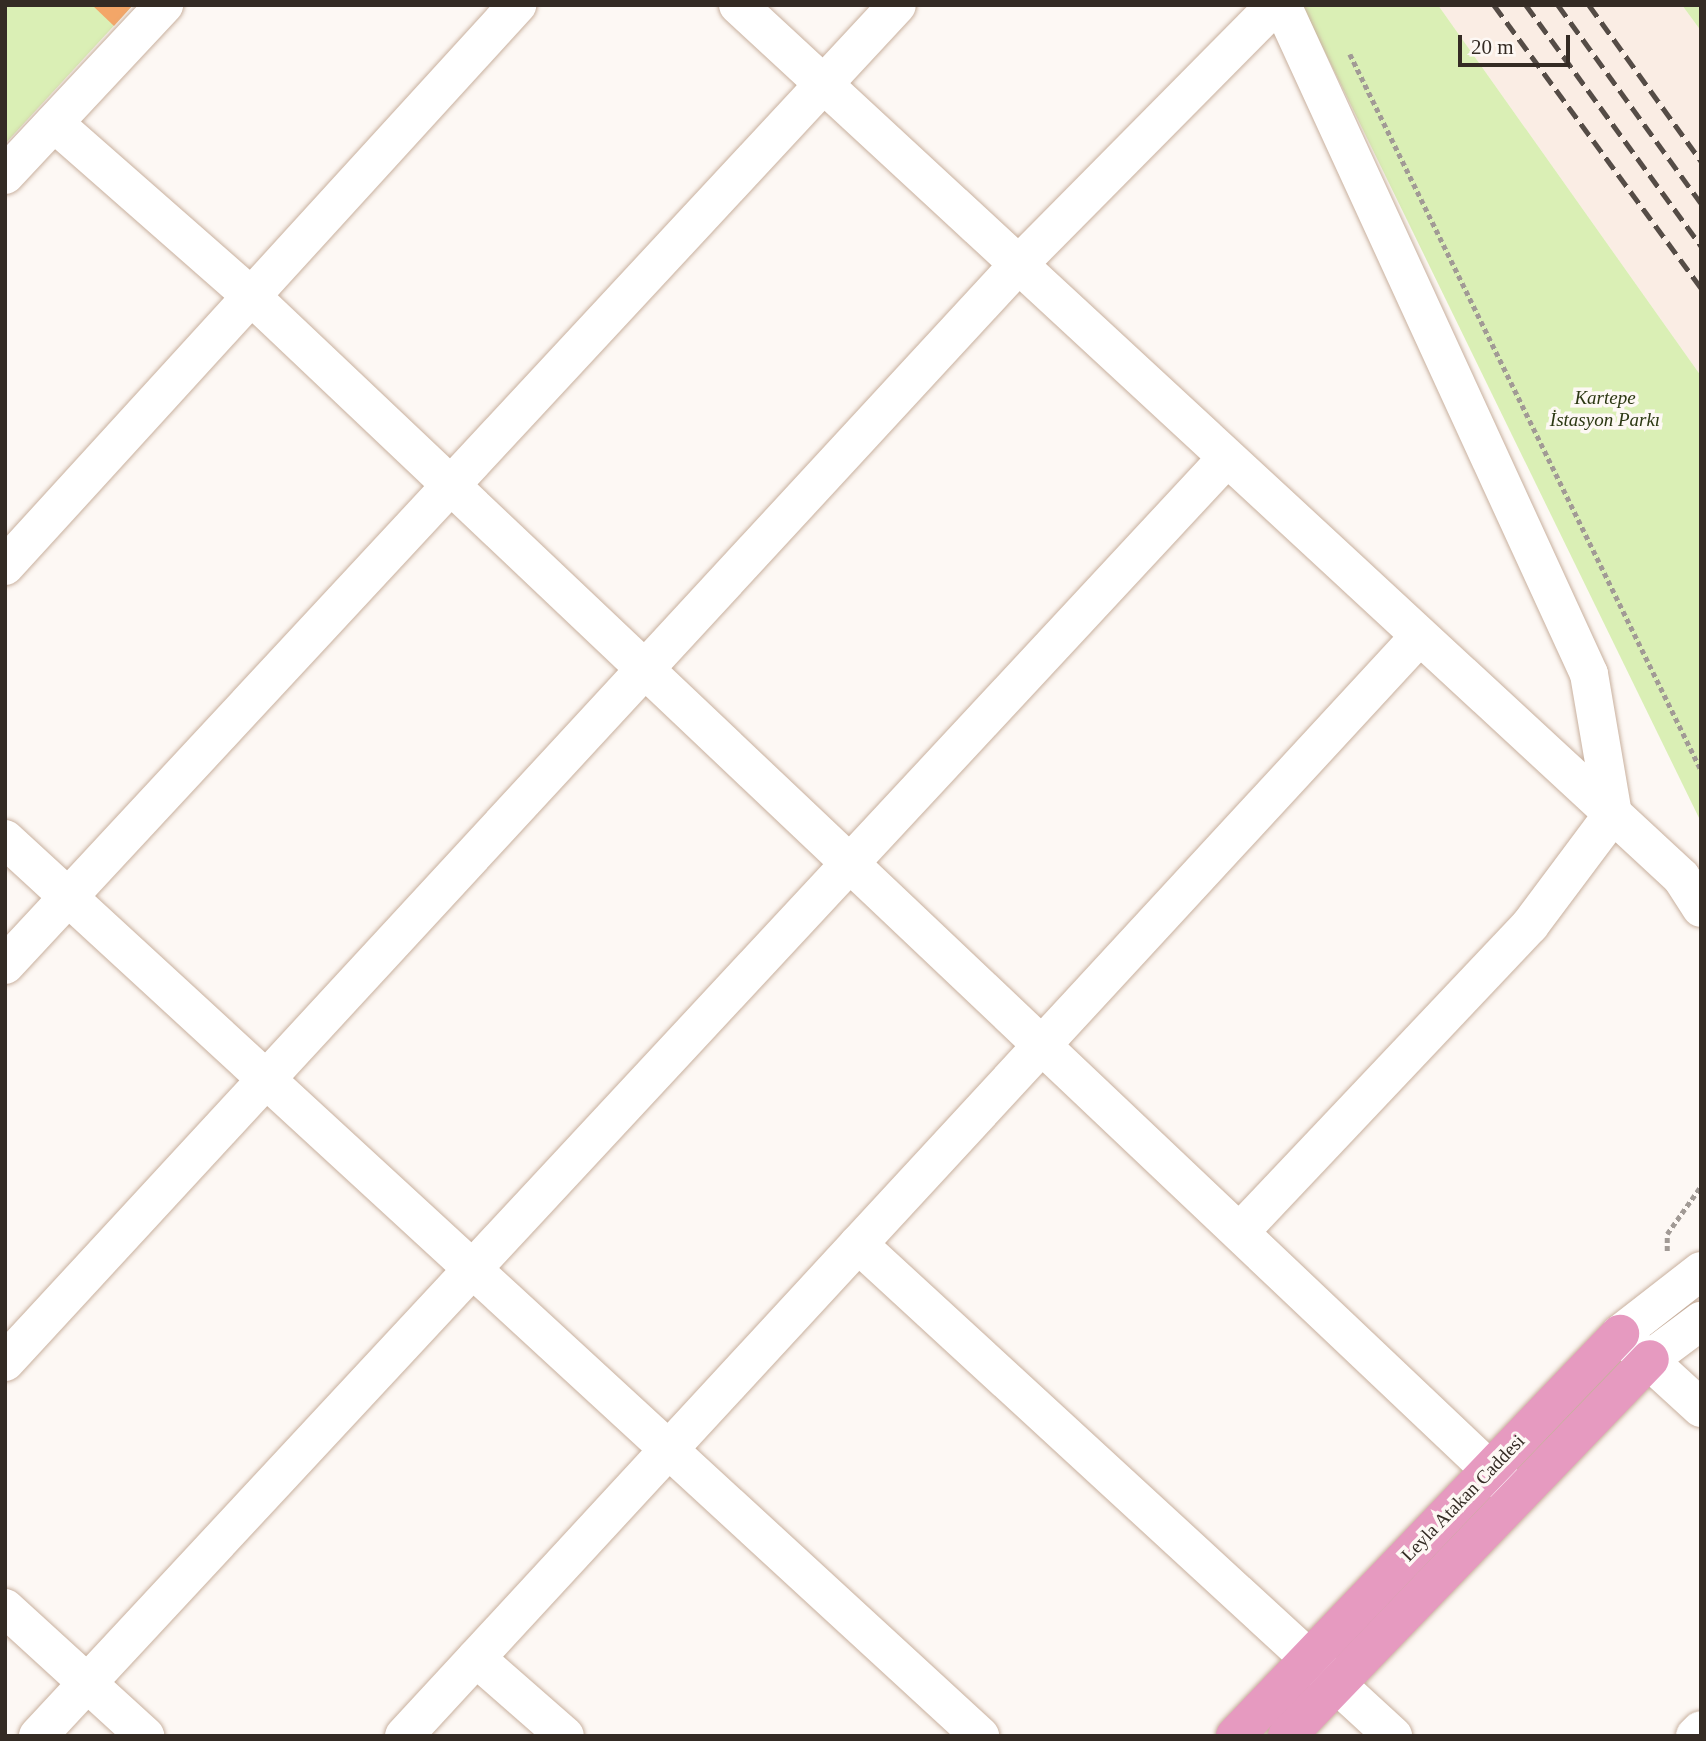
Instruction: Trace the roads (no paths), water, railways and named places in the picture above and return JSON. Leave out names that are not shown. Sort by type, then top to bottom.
[{"type":"main road","name":"Leyla Atakan Caddesi","points":[[1235,1736],[1620,1334]]},
{"type":"main road","name":"Leyla Atakan Caddesi","points":[[1287,1736],[1650,1359]]},
{"type":"street","points":[[5,175],[164,5]]},
{"type":"street","points":[[5,566],[517,5]]},
{"type":"street","points":[[738,5],[818,84],[1224,461],[1681,877],[1701,908]]},
{"type":"street","points":[[5,964],[818,84],[897,5]]},
{"type":"street","points":[[5,1362],[647,671],[1016,267],[1275,5]]},
{"type":"street","points":[[1240,1232],[1530,925],[1613,814],[1589,674],[1282,5]]},
{"type":"street","points":[[54,123],[250,295],[1518,1496]]},
{"type":"street","points":[[38,1736],[847,861],[1224,461]]},
{"type":"street","points":[[404,1736],[1417,639]]},
{"type":"street","points":[[5,839],[666,1453],[979,1736]]},
{"type":"street","points":[[858,1244],[1394,1736]]},
{"type":"street","name":"Leyla Atakan Caddesi","points":[[1620,1334],[1668,1294],[1701,1271]]},
{"type":"street","name":"Leyla Atakan Caddesi","points":[[1650,1359],[1701,1321]]},
{"type":"street","points":[[1620,1334],[1650,1359],[1694,1388]]},
{"type":"street","points":[[5,1608],[145,1736]]},
{"type":"street","points":[[476,1658],[565,1736]]},
{"type":"street","points":[[1695,1736],[1701,1730]]},
{"type":"railway","points":[[1494,5],[1701,288]]},
{"type":"railway","points":[[1526,5],[1701,246]]},
{"type":"railway","points":[[1558,5],[1701,203]]},
{"type":"railway","points":[[1589,5],[1701,161]]},
{"type":"park label","name":"Kartepe İstasyon Parkı","points":[[1605,409]]}]
